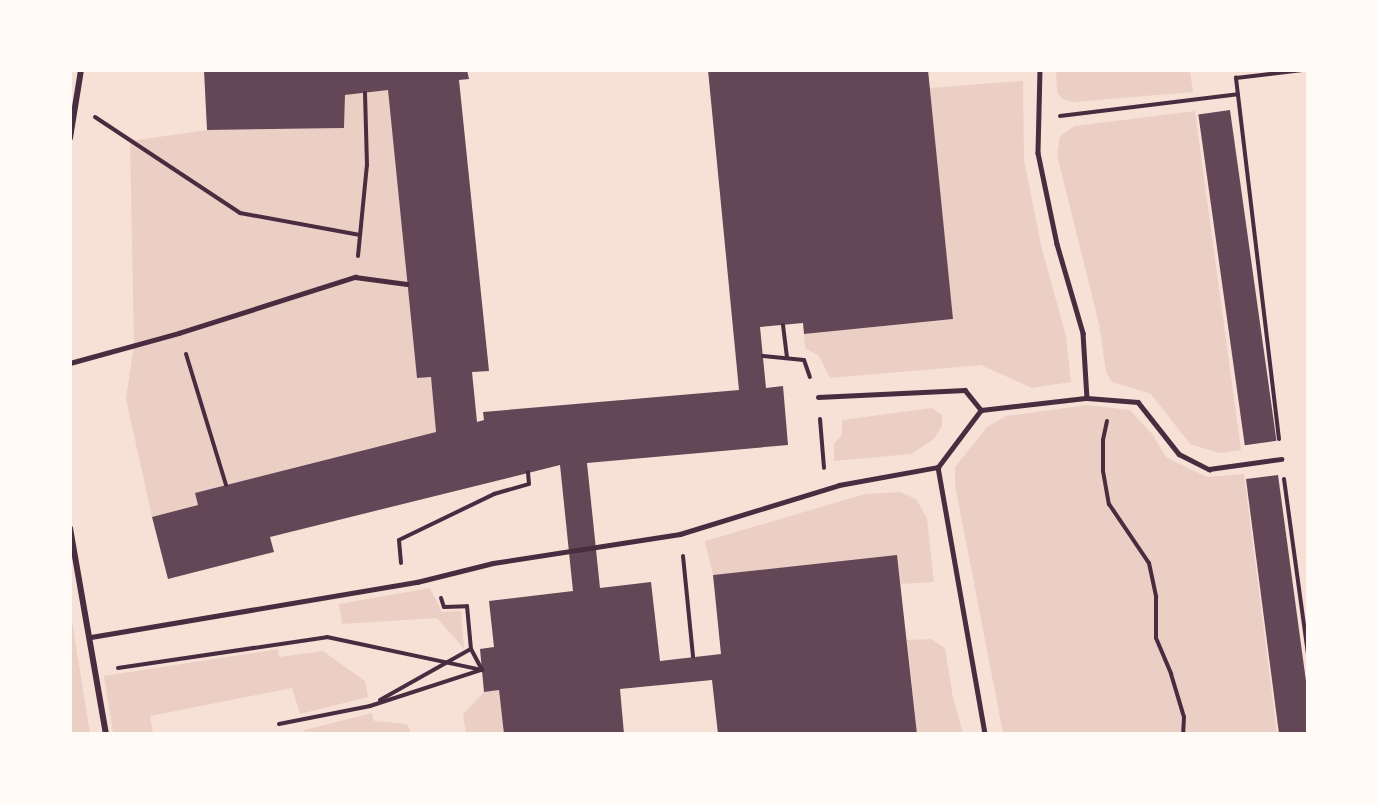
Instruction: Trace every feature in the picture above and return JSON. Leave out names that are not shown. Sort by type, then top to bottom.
[{"type":"street","points":[[70,138],[81,70]]},
{"type":"street","points":[[70,528],[91,637],[106,734]]},
{"type":"lane","points":[[1040,70],[1038,153],[1057,244],[1083,333],[1087,398]]},
{"type":"lane","points":[[70,363],[179,333],[355,277],[407,284]]},
{"type":"lane","points":[[818,397],[965,390],[981,410]]},
{"type":"lane","points":[[91,637],[409,583],[493,563],[680,534],[839,485],[938,467],[981,410],[1087,398],[1138,402],[1179,454],[1209,469],[1281,459]]},
{"type":"lane","points":[[938,467],[985,734]]},
{"type":"path","points":[[1303,70],[1236,78],[1281,459],[1308,655]]},
{"type":"path","points":[[355,277],[367,165],[365,93]]},
{"type":"path","points":[[1038,118],[1238,94]]},
{"type":"path","points":[[75,104],[240,213],[360,235]]},
{"type":"path","points":[[783,325],[787,358]]},
{"type":"path","points":[[179,333],[226,485]]},
{"type":"path","points":[[763,356],[804,360],[818,397],[824,464]]},
{"type":"path","points":[[1112,400],[1103,440],[1103,471],[1109,504],[1149,563],[1156,597],[1156,638],[1184,717],[1183,734]]},
{"type":"path","points":[[399,540],[494,494],[529,484],[528,472]]},
{"type":"path","points":[[680,534],[693,657]]},
{"type":"path","points":[[444,607],[467,606],[471,649],[482,670]]},
{"type":"path","points":[[96,671],[327,637],[482,670]]},
{"type":"path","points":[[370,706],[471,649]]},
{"type":"path","points":[[279,724],[370,706],[482,670]]},
{"type":"shaded area","points":[[1056,71],[1190,71],[1193,92],[1073,102],[1062,99],[1057,92]]},
{"type":"shaded area","points":[[1023,81],[1024,159],[1042,249],[1066,336],[1071,382],[1032,388],[981,365],[830,378],[819,356],[805,348],[804,334],[953,319],[929,88]]},
{"type":"shaded area","points":[[388,90],[417,377],[431,377],[436,432],[195,493],[198,505],[152,517],[126,399],[134,344],[130,141],[207,130],[344,128],[345,95]]},
{"type":"shaded area","points":[[1195,111],[1241,450],[1219,453],[1190,444],[1151,394],[1112,382],[1106,372],[1099,324],[1057,155],[1060,136],[1075,126]]},
{"type":"shaded area","points":[[1087,405],[1130,410],[1153,435],[1166,457],[1207,477],[1244,474],[1277,733],[1003,733],[955,485],[955,467],[987,427],[1006,416]]},
{"type":"shaded area","points":[[932,408],[942,415],[942,426],[934,439],[911,454],[834,461],[834,444],[842,434],[842,420]]},
{"type":"shaded area","points":[[900,492],[916,499],[927,518],[934,582],[901,584],[897,556],[713,575],[705,541],[865,494]]},
{"type":"shaded area","points":[[430,588],[442,612],[461,611],[464,649],[437,618],[342,624],[339,604]]},
{"type":"shaded area","points":[[71,615],[90,733],[71,733]]},
{"type":"shaded area","points":[[931,639],[945,648],[953,698],[963,733],[917,733],[907,640]]},
{"type":"shaded area","points":[[278,649],[279,657],[323,651],[365,681],[368,697],[300,714],[292,688],[150,716],[153,733],[113,733],[104,676]]},
{"type":"shaded area","points":[[499,690],[504,733],[466,733],[463,714],[484,692]]},
{"type":"shaded area","points":[[372,713],[374,721],[407,724],[411,733],[305,734],[304,730]]},
{"type":"building","points":[[204,70],[467,70],[469,79],[459,80],[489,371],[472,372],[477,422],[484,420],[483,412],[739,390],[708,70],[928,70],[953,319],[804,334],[803,323],[760,327],[766,388],[783,386],[788,445],[587,463],[600,588],[651,582],[660,661],[721,654],[713,575],[897,555],[917,734],[718,734],[712,680],[620,689],[624,734],[504,734],[499,690],[484,692],[480,649],[494,647],[489,601],[573,591],[560,465],[270,537],[274,552],[168,579],[152,517],[198,505],[195,493],[436,432],[431,377],[417,378],[388,90],[345,95],[344,128],[207,130]]},
{"type":"building","points":[[1230,110],[1276,441],[1245,445],[1198,114]]},
{"type":"building","points":[[1278,475],[1308,696],[1308,734],[1279,734],[1246,479]]}]
